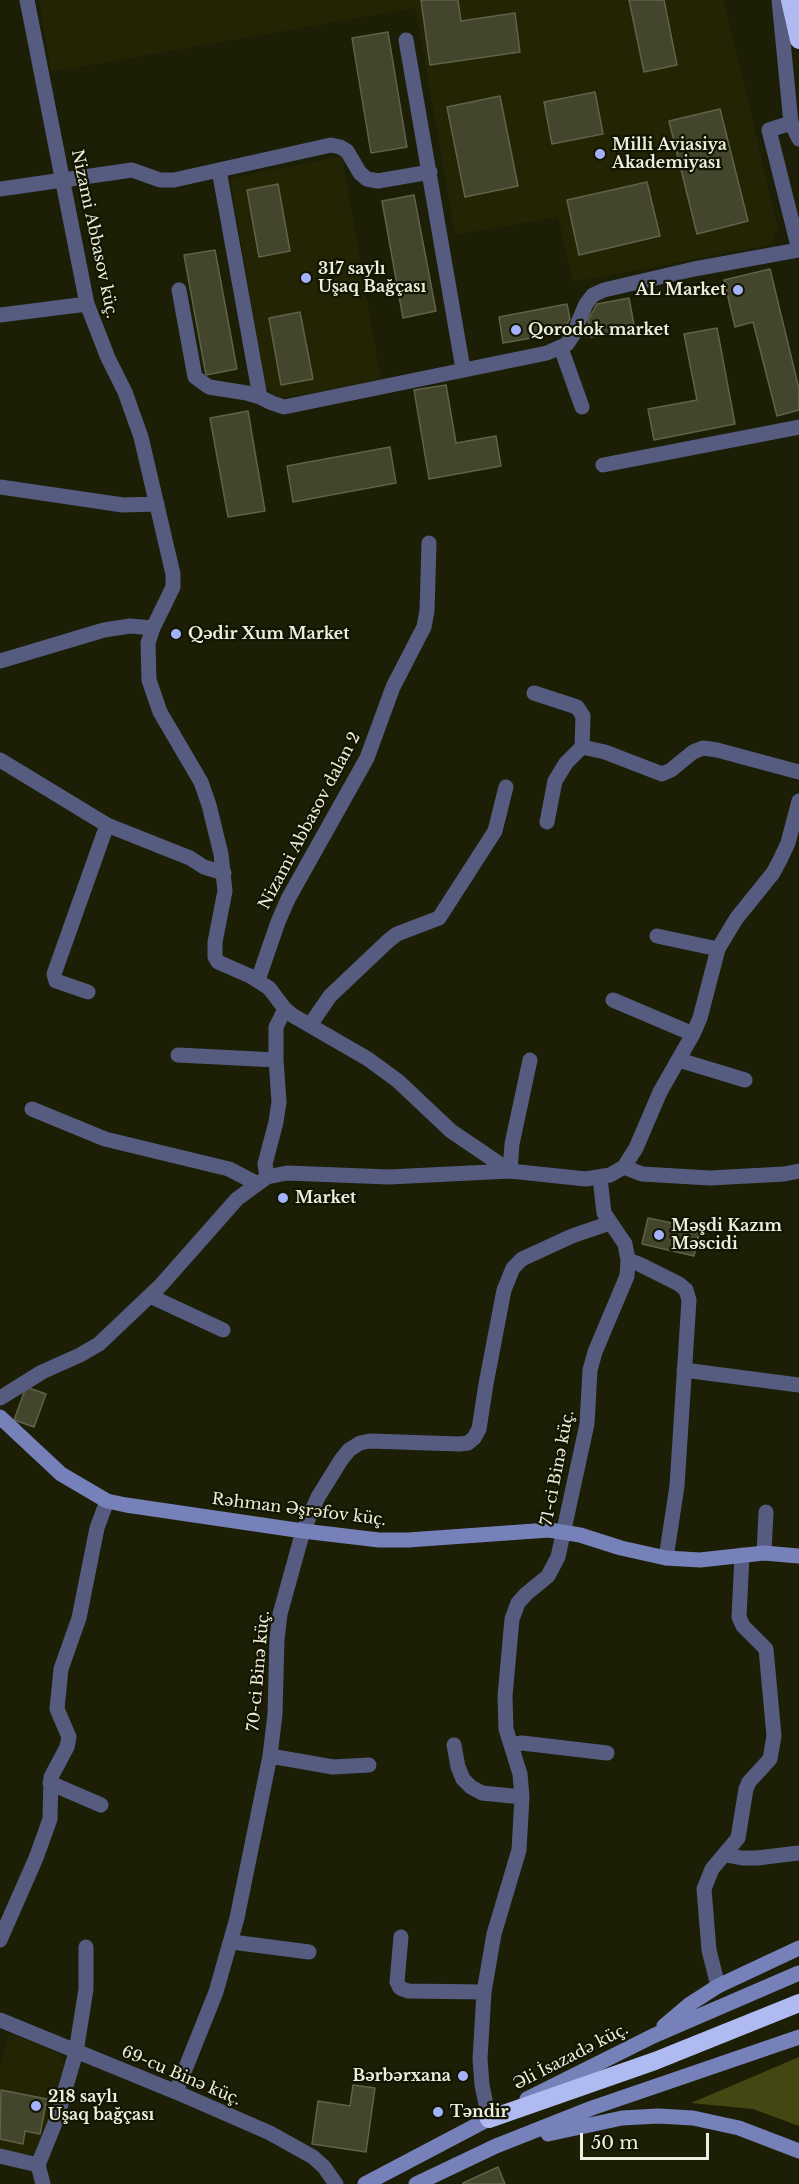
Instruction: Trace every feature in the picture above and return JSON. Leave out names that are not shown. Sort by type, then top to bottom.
[{"type":"highway","points":[[790,0],[799,40]]},
{"type":"highway","points":[[489,2119],[655,2061],[799,2003]]},
{"type":"main road","name":"Rəhman Əşrəfov küç.","points":[[0,1417],[55,1470],[107,1501],[370,1539],[398,1540],[531,1530],[564,1532],[666,1558],[700,1560],[764,1553],[799,1556]]},
{"type":"main road","points":[[653,2036],[690,2004],[718,1986],[799,1948]]},
{"type":"main road","name":"Əli İsazadə küç.","points":[[365,2184],[653,2036],[799,1973]]},
{"type":"main road","points":[[416,2184],[496,2146],[592,2108],[799,2037]]},
{"type":"main road","points":[[496,2146],[622,2118],[658,2116],[693,2118],[738,2128],[799,2151]]},
{"type":"street","name":"Nizami Abbasov küç.","points":[[27,0],[87,304],[95,330],[134,416],[157,504],[173,581],[168,599],[148,643],[149,680],[160,712],[201,782],[209,805],[224,873],[225,891],[215,942],[215,957],[224,966],[258,980],[269,988],[285,1009],[368,1059],[398,1081],[451,1131],[510,1171],[600,1178]]},
{"type":"street","points":[[780,0],[791,123],[799,139]]},
{"type":"street","points":[[406,40],[463,369]]},
{"type":"street","points":[[179,290],[195,377],[209,387],[247,393],[272,404],[285,406],[547,353],[567,344],[586,304],[593,295],[604,290],[694,269],[799,250],[769,130],[791,123]]},
{"type":"street","points":[[0,189],[132,170],[160,180],[174,180],[332,145],[347,151],[367,179],[378,181],[430,172]]},
{"type":"street","points":[[219,170],[260,398]]},
{"type":"street","points":[[0,315],[87,304]]},
{"type":"street","points":[[561,348],[582,407]]},
{"type":"street","points":[[603,465],[799,428]]},
{"type":"street","points":[[0,486],[123,505],[157,504]]},
{"type":"street","name":"Nizami Abbasov dalan 2","points":[[258,980],[288,899],[367,758],[393,687],[424,627],[427,611],[429,543]]},
{"type":"street","points":[[0,661],[104,630],[130,626],[153,628]]},
{"type":"street","points":[[534,693],[577,707],[584,716],[582,747],[566,763],[555,781],[547,822]]},
{"type":"street","points":[[582,747],[605,752],[662,774],[672,770],[693,752],[703,748],[799,772]]},
{"type":"street","points":[[0,760],[107,825],[190,858],[204,867],[224,873]]},
{"type":"street","points":[[310,1025],[330,996],[388,941],[397,934],[439,918],[495,831],[506,787]]},
{"type":"street","points":[[600,1178],[624,1167],[636,1148],[660,1092],[693,1034],[706,997],[718,949],[736,919],[773,873],[788,843],[799,801]]},
{"type":"street","points":[[88,992],[56,981],[54,974],[107,825]]},
{"type":"street","points":[[657,936],[718,949]]},
{"type":"street","points":[[613,1000],[693,1034]]},
{"type":"street","points":[[262,1180],[279,1102],[276,1027],[285,1009]]},
{"type":"street","points":[[178,1055],[276,1060]]},
{"type":"street","points":[[0,1398],[42,1372],[99,1344],[178,1267],[228,1208],[262,1180],[287,1173],[389,1177],[510,1171],[512,1144],[530,1060]]},
{"type":"street","points":[[679,1060],[745,1080]]},
{"type":"street","points":[[33,1109],[105,1139],[229,1169],[262,1180]]},
{"type":"street","points":[[624,1167],[642,1174],[710,1178],[784,1174],[799,1171]]},
{"type":"street","name":"71-ci Binə küç.","points":[[489,2119],[482,2085],[480,2059],[484,1992],[494,1934],[519,1850],[522,1797],[520,1774],[506,1728],[512,1619],[518,1603],[553,1569],[564,1532],[587,1425],[590,1371],[595,1352],[627,1276],[625,1244],[604,1213],[600,1178]]},
{"type":"street","name":"70-ci Binə küç.","points":[[176,2092],[203,2027],[232,1942],[270,1756],[275,1714],[280,1614],[303,1531],[331,1474],[349,1450],[360,1443],[370,1441],[459,1444],[468,1443],[474,1438],[479,1429],[504,1290],[513,1268],[522,1259],[572,1236],[610,1223]]},
{"type":"street","points":[[627,1260],[679,1284],[686,1290],[689,1300],[677,1486],[666,1558]]},
{"type":"street","points":[[150,1296],[223,1330]]},
{"type":"street","points":[[684,1370],[799,1385]]},
{"type":"street","points":[[0,1940],[36,1858],[50,1819],[50,1783],[55,1767],[67,1747],[69,1737],[57,1709],[61,1668],[79,1618],[97,1528],[107,1501]]},
{"type":"street","points":[[764,1553],[766,1512]]},
{"type":"street","points":[[718,1986],[709,1950],[704,1889],[712,1869],[738,1838],[746,1789],[749,1782],[770,1759],[774,1736],[766,1648],[743,1626],[739,1617],[742,1555]]},
{"type":"street","points":[[511,1745],[522,1743],[607,1753]]},
{"type":"street","points":[[454,1744],[458,1767],[463,1779],[471,1787],[482,1793],[522,1797]]},
{"type":"street","points":[[270,1756],[333,1767],[369,1765]]},
{"type":"street","points":[[50,1783],[101,1805]]},
{"type":"street","points":[[726,1855],[757,1858],[799,1853]]},
{"type":"street","points":[[401,1937],[397,1982],[400,1988],[408,1991],[484,1992]]},
{"type":"street","points":[[232,1942],[309,1952]]},
{"type":"street","points":[[43,2184],[38,2165],[57,2118],[76,2052],[86,1989],[86,1947]]},
{"type":"street","name":"69-cu Binə küç.","points":[[0,2020],[176,2092],[303,2150],[324,2167],[336,2184]]},
{"type":"street","points":[[0,2156],[38,2165]]},
{"type":"shaded area","name":"Milli Aviasiya Akademiyası","points":[[39,0],[724,0],[778,227],[770,245],[573,282],[558,217],[455,235],[415,8],[51,72]]},
{"type":"shaded area","name":"317 saylı Uşaq Bağçası","points":[[342,156],[381,379],[279,399],[265,386],[230,178]]},
{"type":"shaded area","points":[[8,2033],[60,2052],[65,2063],[39,2150],[31,2156],[0,2150],[0,2067]]},
{"type":"green space","points":[[799,2057],[799,2126],[753,2109],[691,2103]]},
{"type":"building","points":[[421,0],[458,0],[461,21],[515,13],[520,52],[430,65]]},
{"type":"building","points":[[629,0],[664,0],[677,65],[644,72]]},
{"type":"building","points":[[388,32],[407,147],[371,153],[352,38]]},
{"type":"building","points":[[595,92],[603,134],[552,144],[544,102]]},
{"type":"building","points":[[500,96],[518,186],[465,197],[447,107]]},
{"type":"building","points":[[720,109],[748,221],[697,234],[669,121]]},
{"type":"building","points":[[647,182],[660,236],[579,255],[567,200]]},
{"type":"building","points":[[278,184],[290,251],[259,257],[247,190]]},
{"type":"building","points":[[414,195],[436,311],[403,318],[382,201]]},
{"type":"building","points":[[215,250],[237,369],[206,375],[184,255]]},
{"type":"building","points":[[770,269],[799,389],[799,410],[777,416],[753,322],[735,327],[724,280]]},
{"type":"building","points":[[629,298],[635,330],[591,337],[588,320],[597,304]]},
{"type":"building","points":[[567,304],[570,319],[560,333],[503,343],[499,317]]},
{"type":"building","points":[[300,312],[313,379],[281,385],[269,318]]},
{"type":"building","points":[[717,328],[735,424],[654,440],[648,409],[697,400],[684,334]]},
{"type":"building","points":[[446,385],[456,443],[496,436],[501,466],[429,479],[414,390]]},
{"type":"building","points":[[248,411],[265,511],[228,517],[210,418]]},
{"type":"building","points":[[390,447],[396,483],[293,502],[287,466]]},
{"type":"building","points":[[648,1218],[700,1229],[694,1256],[642,1244]]},
{"type":"building","points":[[26,1387],[46,1394],[34,1427],[14,1420]]},
{"type":"building","points":[[353,2085],[375,2088],[366,2152],[312,2144],[318,2101],[350,2106]]},
{"type":"building","points":[[1,2090],[47,2099],[40,2134],[25,2131],[23,2144],[0,2139]]},
{"type":"building","points":[[498,2167],[505,2184],[463,2184],[463,2183]]},
{"type":"place","name":"Milli Aviasiya Akademiyası","points":[[600,154]]},
{"type":"place","name":"317 saylı Uşaq Bağçası","points":[[306,278]]},
{"type":"place","name":"AL Market","points":[[738,290]]},
{"type":"place","name":"Qorodok market","points":[[516,330]]},
{"type":"place","name":"Qədir Xum Market","points":[[176,634]]},
{"type":"place","name":"Market","points":[[283,1198]]},
{"type":"place","name":"Məşdi Kazım Məscidi","points":[[659,1235]]},
{"type":"place","name":"Bərbərxana","points":[[463,2076]]},
{"type":"place","name":"218 saylı Uşaq bağçası","points":[[36,2106]]},
{"type":"place","name":"Təndir","points":[[438,2112]]}]
